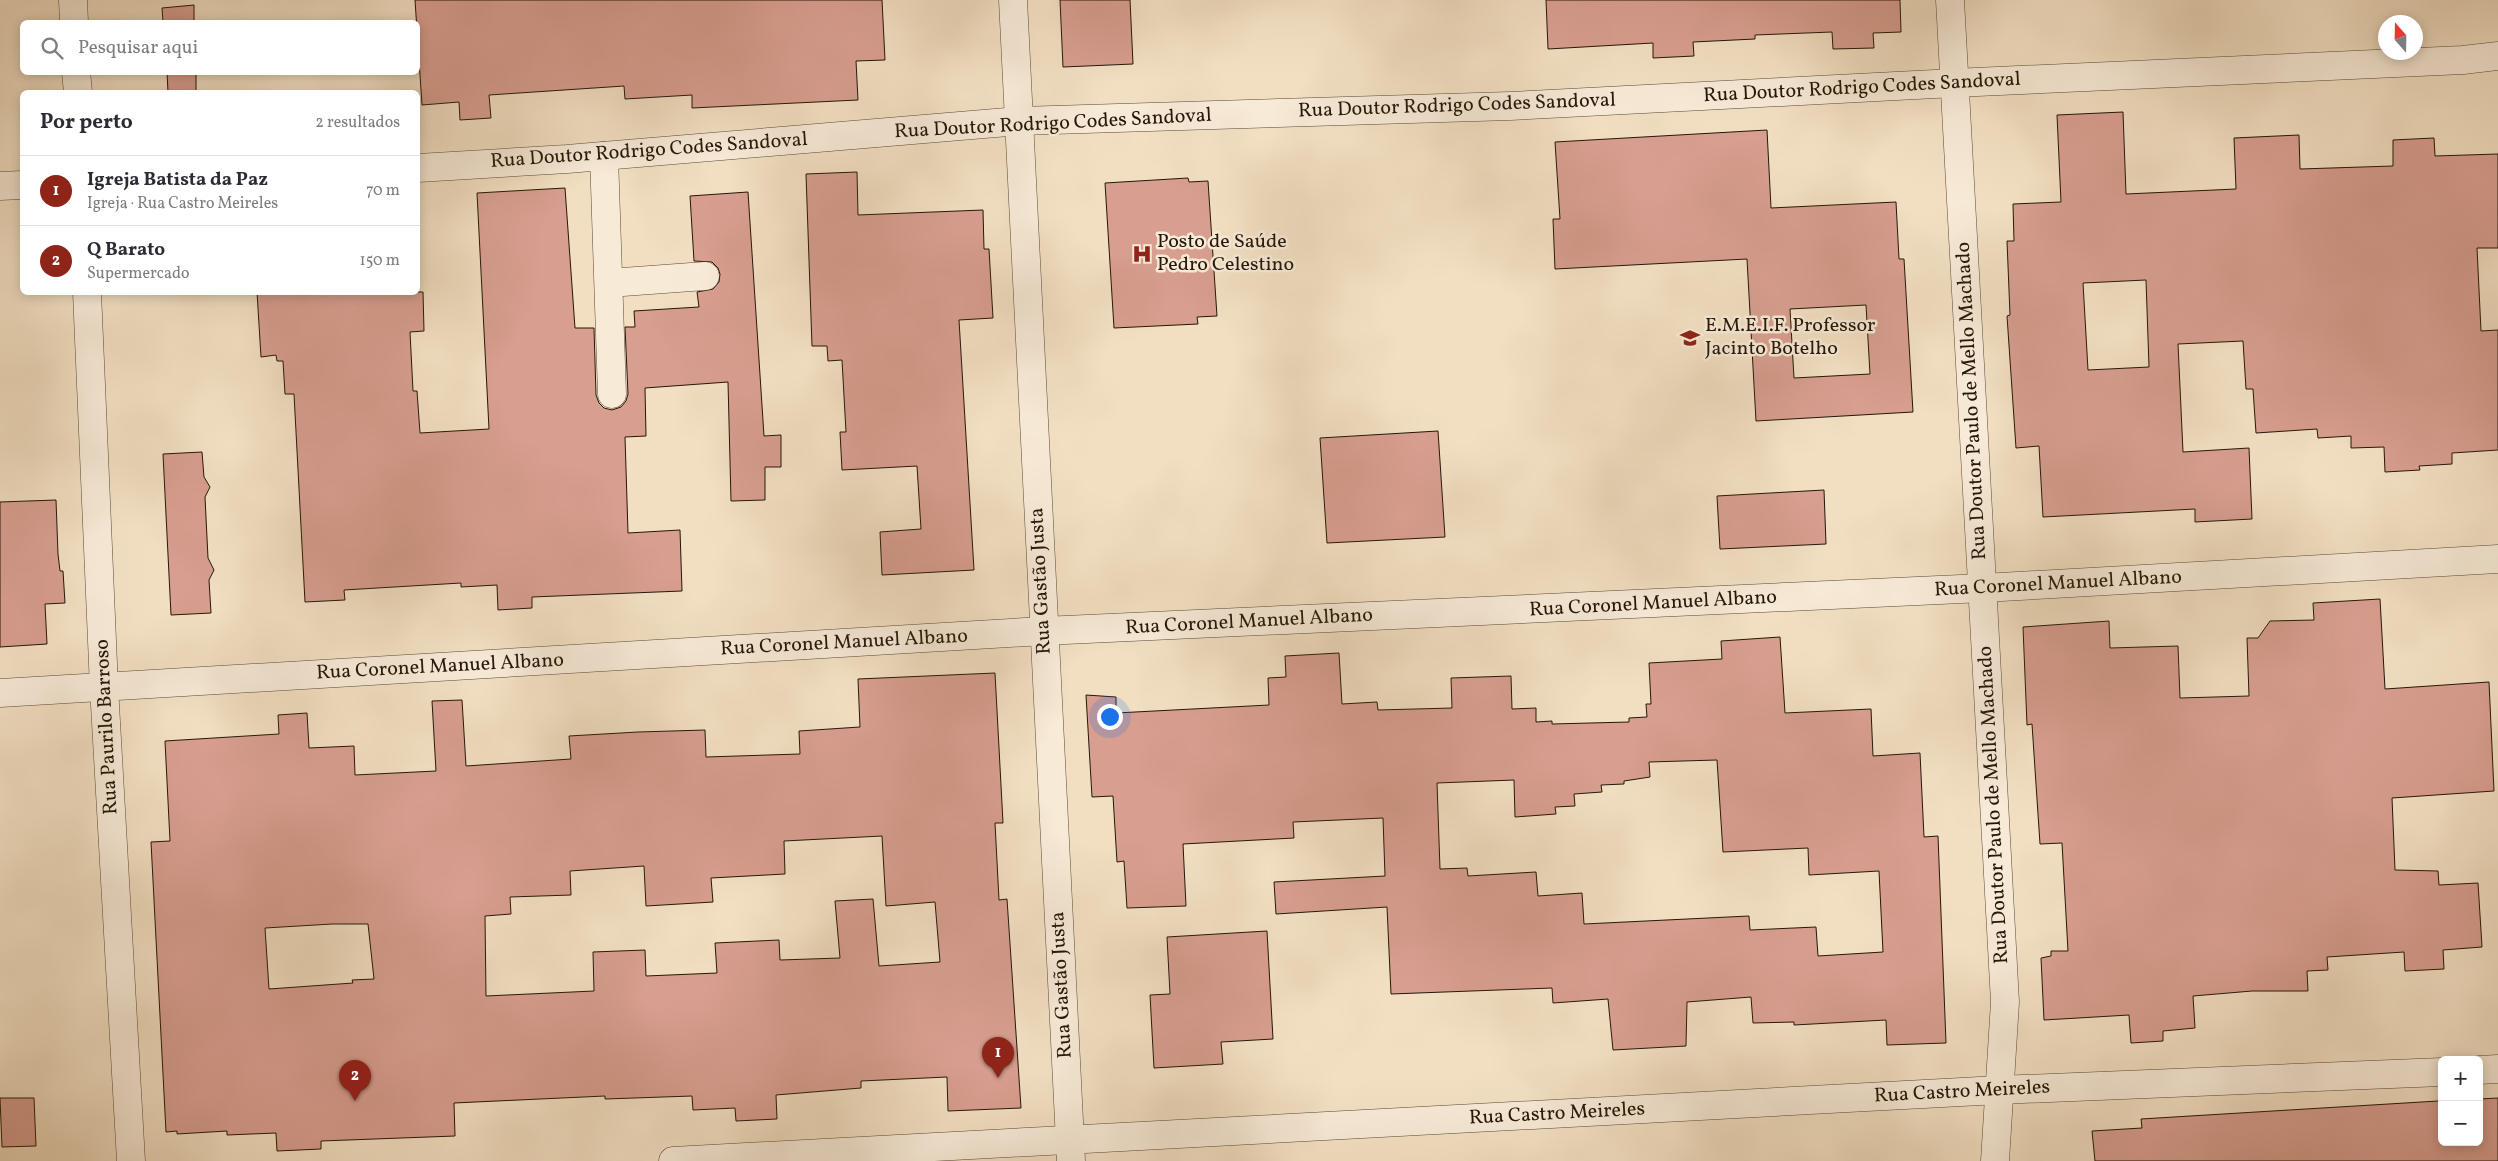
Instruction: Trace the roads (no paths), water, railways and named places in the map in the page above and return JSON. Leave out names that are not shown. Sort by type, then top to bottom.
[{"type":"street","points":[[73,0],[74,20]]},
{"type":"street","name":"Rua Gastão Justa","points":[[1013,0],[1043,631],[1071,1150]]},
{"type":"street","name":"Rua Doutor Paulo de Mello Machado","points":[[1950,0],[2005,1002],[1995,1161]]},
{"type":"street","name":"Rua Doutor Rodrigo Codes Sandoval","points":[[420,168],[604,156],[1020,121],[1510,106],[1954,83],[2463,60],[2498,56]]},
{"type":"street","points":[[76,75],[78,90]]},
{"type":"street","points":[[604,156],[612,394]]},
{"type":"street","points":[[0,186],[20,185]]},
{"type":"street","points":[[608,283],[705,276]]},
{"type":"street","name":"Rua Paurilo Barroso","points":[[87,295],[104,687],[131,1161]]},
{"type":"street","name":"Rua Coronel Manuel Albano","points":[[0,692],[1043,631],[1983,588],[2498,560]]},
{"type":"street","points":[[2483,1070],[2498,1070]]},
{"type":"street","name":"Rua Castro Meireles","points":[[673,1161],[1071,1150],[1999,1090],[2438,1072]]},
{"type":"place","name":"Posto de Saúde Pedro Celestino","points":[[1142,254]]},
{"type":"place","name":"E.M.E.I.F. Professor Jacinto Botelho","points":[[1690,338]]},
{"type":"place","name":"Igreja Batista da Paz","points":[[998,1078]]},
{"type":"place","name":"Q Barato","points":[[355,1101]]}]
